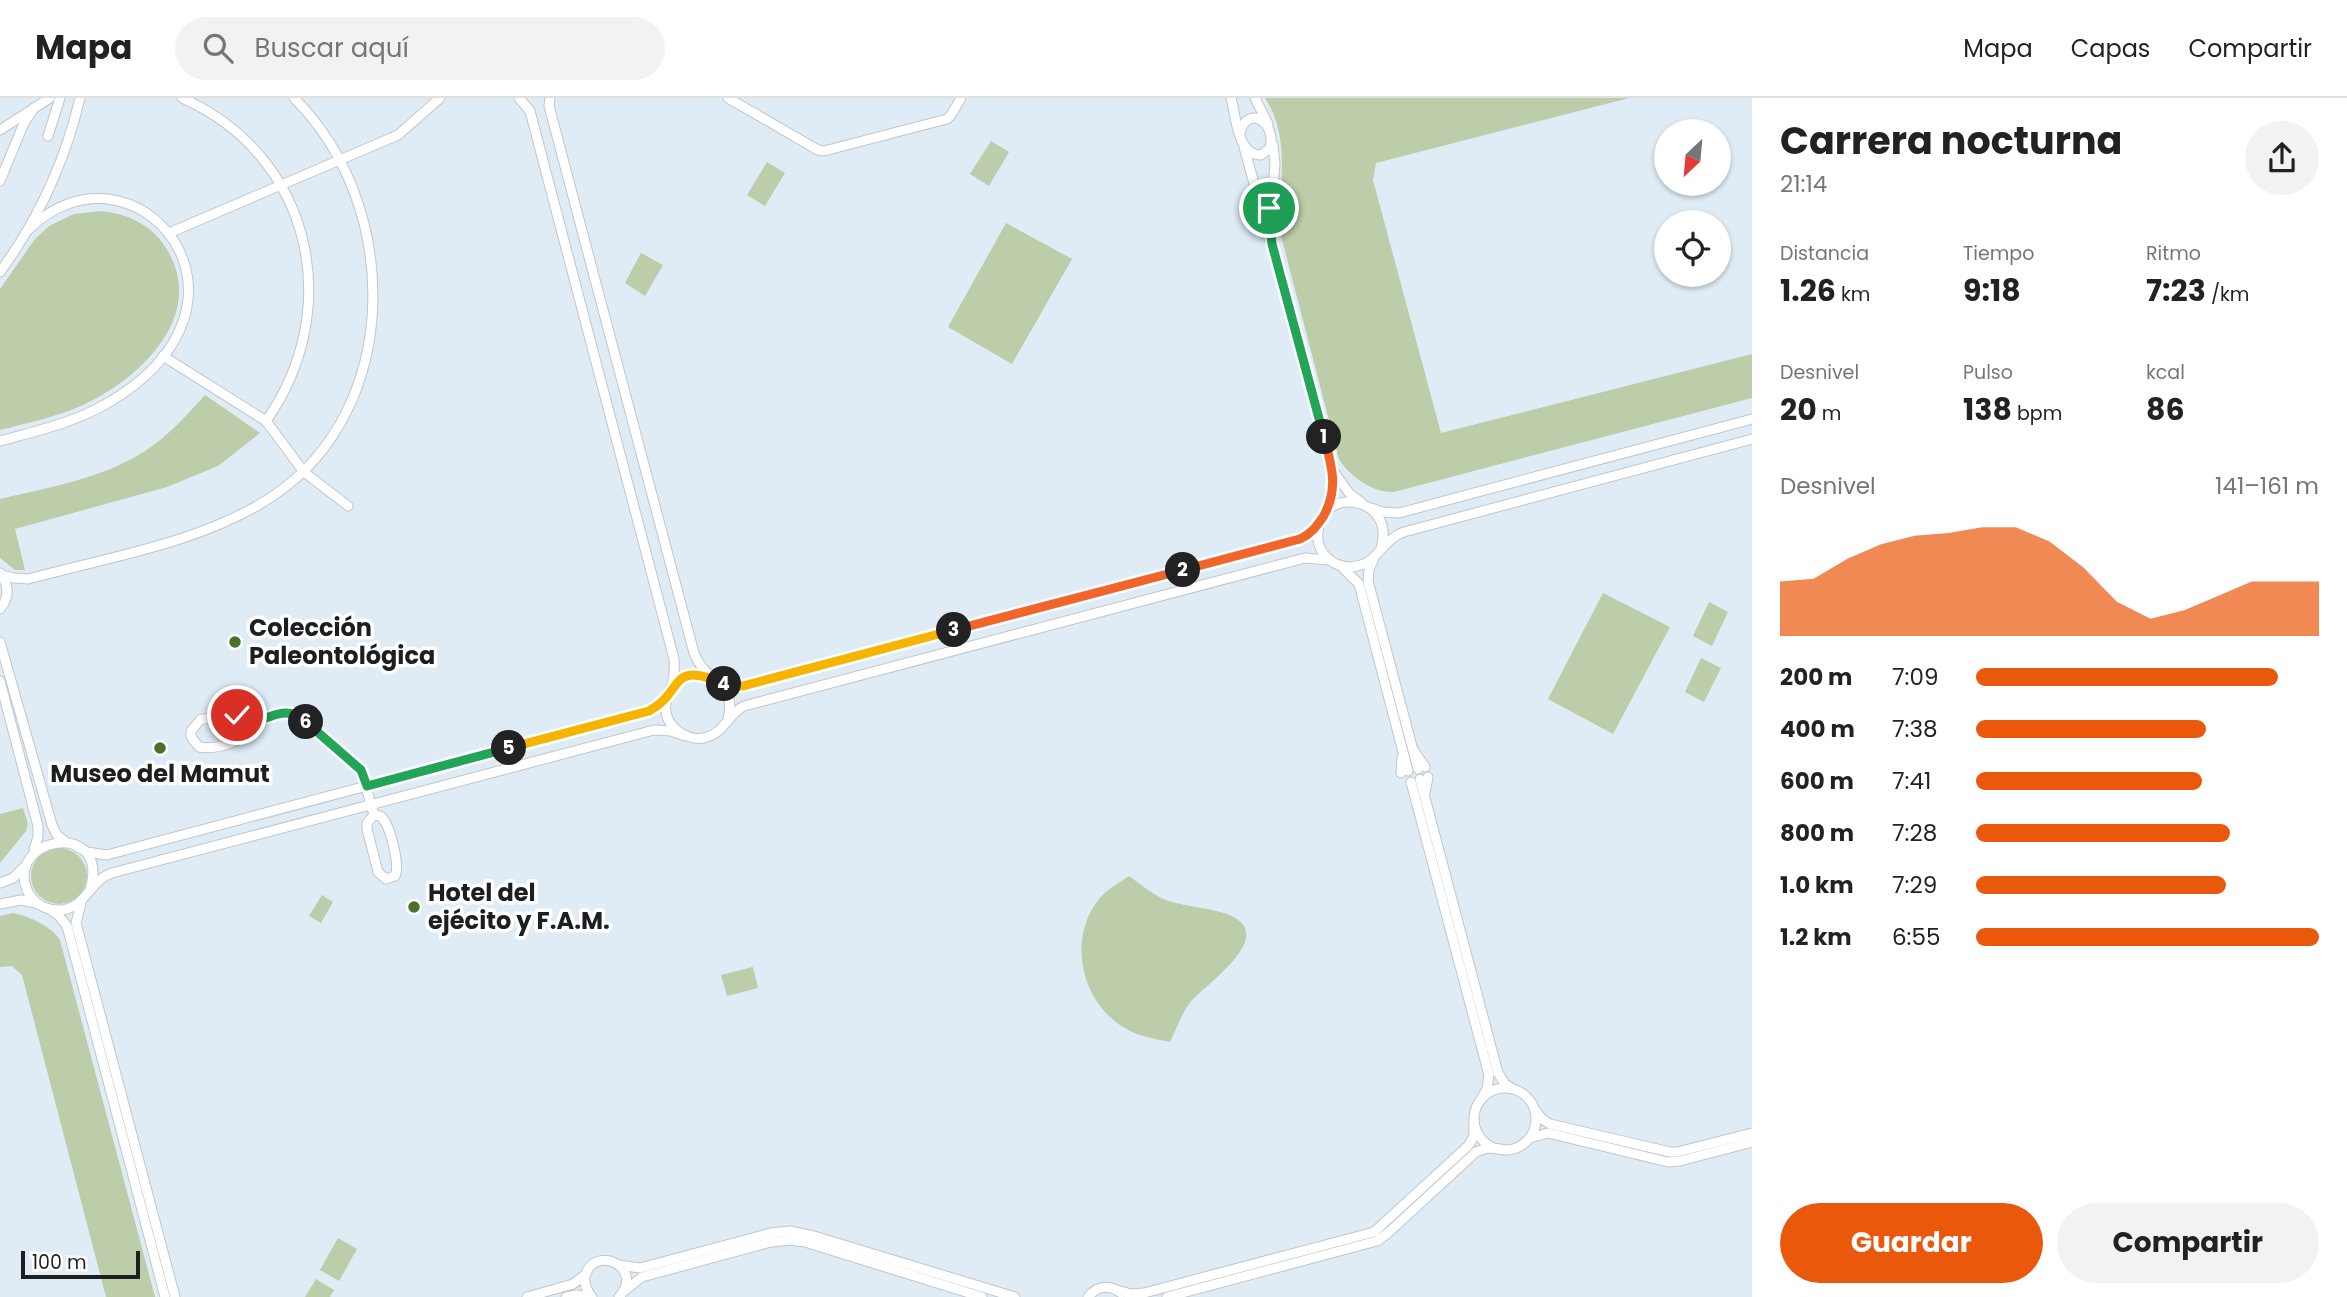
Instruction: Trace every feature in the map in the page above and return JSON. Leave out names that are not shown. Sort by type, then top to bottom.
[{"type":"street","points":[[48,136],[60,98]]},
{"type":"street","points":[[0,272],[43,202],[62,158],[80,98]]},
{"type":"street","points":[[182,98],[217,117],[242,137],[263,160],[281,186],[295,214],[304,244],[309,274],[305,336],[296,366],[266,421]]},
{"type":"street","points":[[0,609],[17,585],[28,579],[217,526],[262,503],[304,472],[327,443],[354,394],[365,359],[372,322],[374,285],[367,229],[356,194],[340,160],[321,130],[294,98]]},
{"type":"street","points":[[169,233],[398,135],[440,98]]},
{"type":"street","points":[[519,98],[530,111],[674,659],[674,676],[666,700],[667,717],[685,736]]},
{"type":"street","points":[[550,98],[549,106],[694,653],[701,666],[726,690],[730,704],[728,719]]},
{"type":"street","points":[[728,98],[824,151],[947,119],[961,98]]},
{"type":"street","points":[[1167,1297],[1355,1242],[1374,1232],[1469,1145],[1474,1136],[1475,1112],[1487,1089],[1489,1075],[1421,799],[1359,584],[1350,572],[1324,553],[1317,537],[1333,491],[1333,470],[1231,98]]},
{"type":"street","points":[[1255,98],[1268,126],[1275,164],[1269,208],[1272,244]]},
{"type":"street","points":[[0,130],[46,100],[51,103],[55,113]]},
{"type":"street","points":[[0,181],[34,108]]},
{"type":"street","points":[[1240,133],[1242,126],[1251,119],[1259,119],[1268,126]]},
{"type":"street","points":[[12,122],[20,124],[21,131]]},
{"type":"street","points":[[1244,147],[1249,153],[1261,155],[1270,148],[1272,140]]},
{"type":"street","points":[[0,441],[66,423],[94,411],[130,388],[163,356],[181,331],[188,311],[190,291],[184,260],[169,233],[145,212],[115,201],[83,200],[53,210],[46,210],[43,202]]},
{"type":"street","points":[[28,230],[53,210]]},
{"type":"street","points":[[163,356],[266,421],[304,472],[348,506]]},
{"type":"street","points":[[0,642],[57,835],[87,852],[107,855],[649,711],[660,704],[681,679],[689,675],[707,675],[731,685],[743,686],[1300,539],[1313,531],[1332,507],[1347,501],[1382,512],[1399,513],[1752,419]]},
{"type":"street","points":[[175,1297],[76,923],[78,911],[99,880],[112,873],[373,810],[654,730],[702,738],[710,736],[724,727],[732,713],[744,706],[1305,558],[1334,562],[1346,567],[1363,565],[1390,539],[1404,532],[1752,439]]},
{"type":"street","points":[[1333,470],[1349,493],[1379,517],[1382,524],[1383,540],[1370,565],[1368,582],[1414,775],[1498,1073],[1506,1084],[1527,1097],[1542,1119],[1550,1124],[1670,1152],[1752,1133]]},
{"type":"street","points":[[1,574],[28,579]]},
{"type":"street","points":[[1,574],[8,589],[7,597]]},
{"type":"street","points":[[0,681],[38,826],[38,837],[23,878],[26,888],[41,905],[58,915],[67,926],[165,1297]]},
{"type":"street","points":[[252,722],[233,714],[200,720],[191,731],[191,737],[199,747],[208,749],[241,738],[252,722],[284,712],[299,716],[361,770],[373,810],[387,825],[398,866],[395,876],[391,878],[382,877],[378,872],[367,823],[373,810]]},
{"type":"street","points":[[0,883],[17,876],[30,856],[49,843],[72,844],[83,852],[93,874],[88,894],[71,908],[53,910],[21,900],[0,904]]},
{"type":"street","points":[[1482,1098],[1497,1089],[1513,1089]]},
{"type":"street","points":[[1530,1138],[1536,1124],[1535,1110]]},
{"type":"street","points":[[1474,1121],[1486,1143],[1501,1149]]},
{"type":"street","points":[[1088,1297],[1100,1288],[1121,1293],[1144,1293],[1355,1242],[1377,1241],[1388,1234],[1476,1152],[1487,1148],[1517,1148],[1530,1138],[1548,1133],[1672,1162],[1752,1142]]},
{"type":"street","points":[[619,1265],[639,1268],[771,1233],[790,1231],[1015,1297]]},
{"type":"street","points":[[622,1294],[642,1277],[771,1242],[791,1240],[982,1297]]},
{"type":"street","points":[[527,1297],[573,1284],[600,1261],[613,1261],[626,1275],[622,1294]]},
{"type":"street","points":[[586,1273],[585,1286],[591,1297]]},
{"type":"street","points":[[566,1297],[591,1297]]},
{"type":"shaded area","points":[[0,98],[1752,98],[1752,1297],[0,1297]]},
{"type":"green space","points":[[1265,98],[1629,98],[1376,163],[1373,180],[1441,433],[1752,354],[1752,398],[1394,492],[1378,490],[1362,482],[1339,459],[1280,232],[1281,146],[1273,114]]},
{"type":"green space","points":[[991,141],[1009,152],[989,186],[970,174]]},
{"type":"green space","points":[[767,162],[785,173],[765,206],[747,195]]},
{"type":"green space","points":[[101,211],[133,219],[150,230],[165,245],[178,279],[178,302],[171,325],[143,364],[124,381],[103,394],[63,413],[0,430],[0,289],[35,239],[49,226],[74,214]]},
{"type":"green space","points":[[1006,223],[1072,259],[1012,364],[948,327]]},
{"type":"green space","points":[[641,253],[663,265],[645,296],[625,283]]},
{"type":"green space","points":[[205,395],[260,433],[218,466],[167,487],[15,529],[25,570],[15,570],[0,558],[0,499],[75,481],[128,461],[162,439]]},
{"type":"green space","points":[[1603,593],[1670,627],[1613,734],[1548,699]]},
{"type":"green space","points":[[1709,602],[1728,612],[1712,646],[1693,636]]},
{"type":"green space","points":[[1701,658],[1721,668],[1704,702],[1685,692]]},
{"type":"green space","points":[[23,808],[28,824],[26,831],[0,863],[0,814]]},
{"type":"green space","points":[[53,848],[65,848],[79,856],[87,870],[85,887],[79,896],[65,904],[53,904],[36,892],[31,882],[31,870],[43,853]]},
{"type":"green space","points":[[1129,876],[1161,898],[1224,913],[1241,922],[1246,933],[1244,945],[1235,958],[1189,1004],[1170,1042],[1134,1033],[1109,1016],[1097,1002],[1083,968],[1083,932],[1089,915],[1102,895]]},
{"type":"green space","points":[[322,895],[333,902],[321,923],[309,916]]},
{"type":"green space","points":[[13,913],[39,922],[60,940],[155,1297],[106,1297],[22,975],[12,966],[0,967],[0,916]]},
{"type":"green space","points":[[753,967],[758,988],[727,996],[721,975]]},
{"type":"green space","points":[[338,1238],[357,1249],[339,1281],[320,1270]]},
{"type":"green space","points":[[316,1279],[334,1290],[330,1297],[305,1297]]},
{"type":"place","name":"Colección Paleontológica","points":[[235,642]]},
{"type":"place","name":"Museo del Mamut","points":[[160,748]]},
{"type":"place","name":"Hotel del ejécito y F.A.M.","points":[[414,907]]},
{"type":"route","points":[[237,715],[252,722],[284,712],[299,716],[361,770],[367,786],[649,711],[660,704],[674,684],[689,675],[707,675],[725,684],[743,686],[1305,537],[1313,531],[1329,506],[1334,477],[1272,244],[1269,208]]}]
